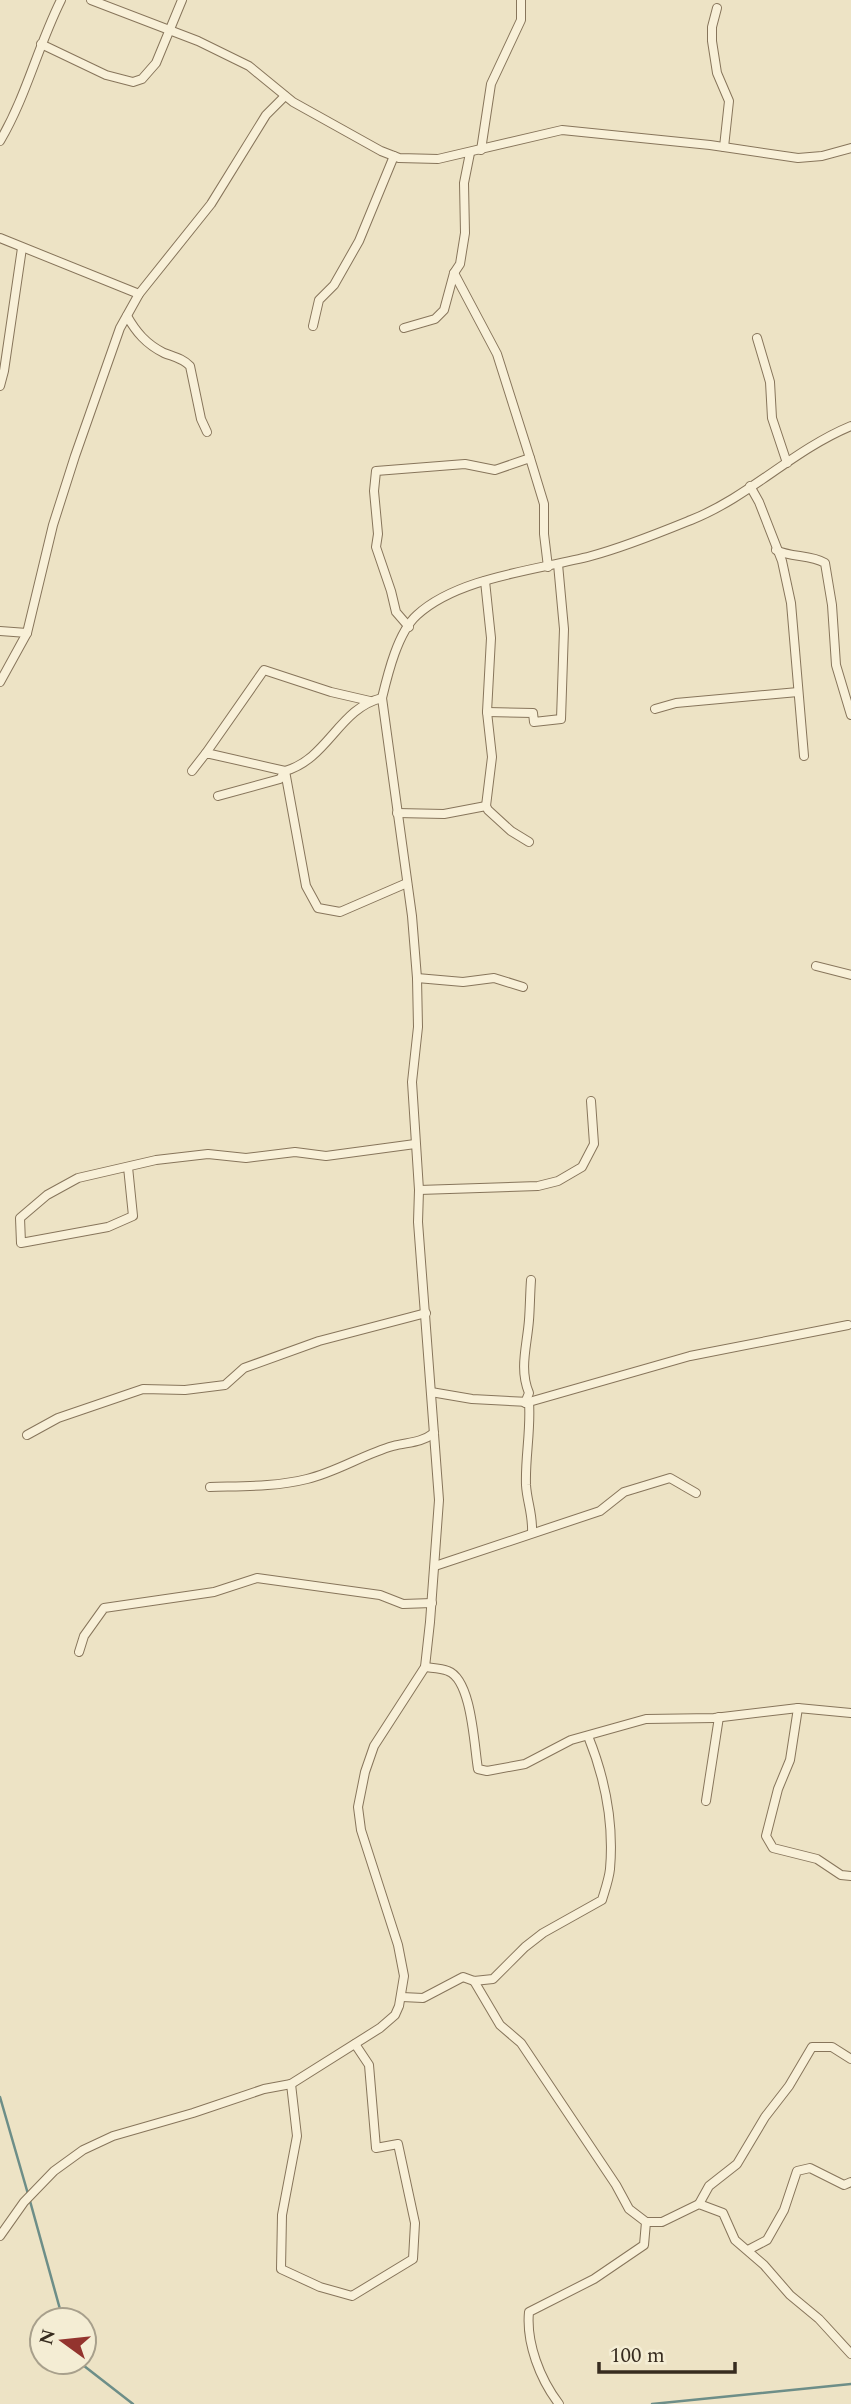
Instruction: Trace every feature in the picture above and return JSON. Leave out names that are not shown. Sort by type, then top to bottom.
[{"type":"street","points":[[0,141],[24,95],[41,44],[61,0]]},
{"type":"street","points":[[91,0],[169,29],[249,66],[285,96],[394,156],[418,160],[438,159],[562,130],[724,147],[798,158],[850,151]]},
{"type":"street","points":[[41,44],[106,75],[133,82],[142,79],[156,63],[181,0]]},
{"type":"street","points":[[481,150],[491,85],[521,20],[521,0]]},
{"type":"street","points":[[717,8],[712,41],[717,73],[729,101],[724,147]]},
{"type":"street","points":[[0,682],[27,634],[53,525],[71,467],[127,316],[139,294],[211,204],[266,115],[285,96]]},
{"type":"street","points":[[404,328],[440,316],[444,310],[454,273],[460,264],[465,233],[464,183],[470,153]]},
{"type":"street","points":[[313,326],[319,300],[334,285],[359,241],[394,156]]},
{"type":"street","points":[[0,238],[139,294]]},
{"type":"street","points":[[0,386],[23,248]]},
{"type":"street","points":[[454,273],[497,354],[544,504],[548,567]]},
{"type":"street","points":[[127,316],[138,335],[158,350],[185,361],[190,366],[201,419],[207,432]]},
{"type":"street","points":[[757,338],[770,382],[772,418],[787,463]]},
{"type":"street","points":[[0,2236],[24,2202],[54,2171],[83,2150],[113,2136],[193,2113],[264,2088],[291,2084],[380,2028],[395,2015],[402,1997],[404,1976],[398,1945],[361,1830],[358,1807],[365,1772],[374,1746],[425,1667],[439,1500],[418,1222],[419,1190],[412,1082],[418,1027],[417,978],[382,698],[389,670],[409,627],[415,616],[439,600],[485,581],[595,555],[719,508],[787,463],[851,426]]},
{"type":"street","points":[[409,627],[396,612],[376,547],[376,471],[465,464],[495,470],[530,458]]},
{"type":"street","points":[[750,486],[782,561],[791,603],[804,755]]},
{"type":"street","points":[[776,550],[784,554],[817,558],[825,563],[832,605],[836,666],[851,715]]},
{"type":"street","points":[[487,712],[533,713],[534,722],[561,719],[564,629],[558,564]]},
{"type":"street","points":[[485,581],[491,638],[487,712],[492,757],[486,806],[511,831],[529,842]]},
{"type":"street","points":[[0,631],[27,634]]},
{"type":"street","points":[[192,771],[264,670],[331,692],[370,701]]},
{"type":"street","points":[[655,709],[676,703],[798,692]]},
{"type":"street","points":[[206,753],[285,771],[299,767],[335,735],[347,718],[370,701],[382,698]]},
{"type":"street","points":[[218,796],[279,779],[285,771]]},
{"type":"street","points":[[285,771],[306,886],[318,908],[340,912],[407,883]]},
{"type":"street","points":[[397,813],[444,814],[486,806]]},
{"type":"street","points":[[816,966],[851,975]]},
{"type":"street","points":[[417,978],[463,982],[494,978],[523,988]]},
{"type":"street","points":[[419,1190],[538,1186],[558,1181],[582,1167],[594,1144],[591,1101]]},
{"type":"street","points":[[128,1167],[133,1216],[108,1227],[21,1242],[20,1218],[47,1195],[78,1178],[156,1160],[208,1154],[246,1158],[295,1152],[326,1156],[415,1144]]},
{"type":"street","points":[[531,1280],[523,1367],[529,1393],[527,1403],[530,1439],[526,1487],[532,1511],[532,1533]]},
{"type":"street","points":[[27,1435],[58,1418],[143,1390],[185,1390],[225,1385],[244,1368],[319,1341],[426,1313]]},
{"type":"street","points":[[431,1392],[472,1399],[527,1403],[690,1356],[848,1325]]},
{"type":"street","points":[[210,1487],[263,1486],[307,1479],[347,1466],[392,1446],[418,1442],[434,1433]]},
{"type":"street","points":[[435,1566],[600,1511],[624,1492],[670,1478],[696,1493]]},
{"type":"street","points":[[79,1652],[83,1636],[104,1608],[214,1592],[257,1577],[380,1595],[403,1604],[432,1603]]},
{"type":"street","points":[[425,1667],[449,1671],[462,1682],[470,1710],[478,1769],[487,1771],[525,1764],[571,1740],[646,1719],[719,1717],[798,1708],[851,1713]]},
{"type":"street","points":[[798,1708],[790,1760],[778,1789],[766,1836],[773,1848],[817,1859],[841,1875],[851,1876]]},
{"type":"street","points":[[706,1801],[719,1717]]},
{"type":"street","points":[[402,1997],[423,1997],[463,1977],[474,1981],[493,1979],[543,1933],[602,1900],[610,1870],[610,1817],[599,1764],[588,1736]]},
{"type":"street","points":[[474,1981],[500,2025],[521,2043],[629,2209],[646,2222],[662,2222],[699,2204],[709,2186],[737,2164],[812,2047],[832,2047],[851,2059]]},
{"type":"street","points":[[291,2084],[297,2136],[282,2215],[281,2270],[320,2287],[352,2296],[412,2259],[415,2223],[398,2144],[376,2147],[369,2065],[355,2043]]},
{"type":"street","points":[[748,2250],[767,2241],[784,2210],[797,2171],[810,2168],[844,2185],[851,2182]]},
{"type":"street","points":[[699,2204],[723,2213],[735,2240],[764,2265],[790,2295],[819,2319],[851,2354]]},
{"type":"street","points":[[559,2404],[547,2388],[527,2330],[529,2312],[594,2279],[644,2245],[646,2222]]},
{"type":"waterway","points":[[0,2097],[28,2194]]},
{"type":"waterway","points":[[30,2201],[59,2306]]},
{"type":"waterway","points":[[97,2376],[133,2404]]},
{"type":"waterway","points":[[652,2404],[851,2384]]}]
